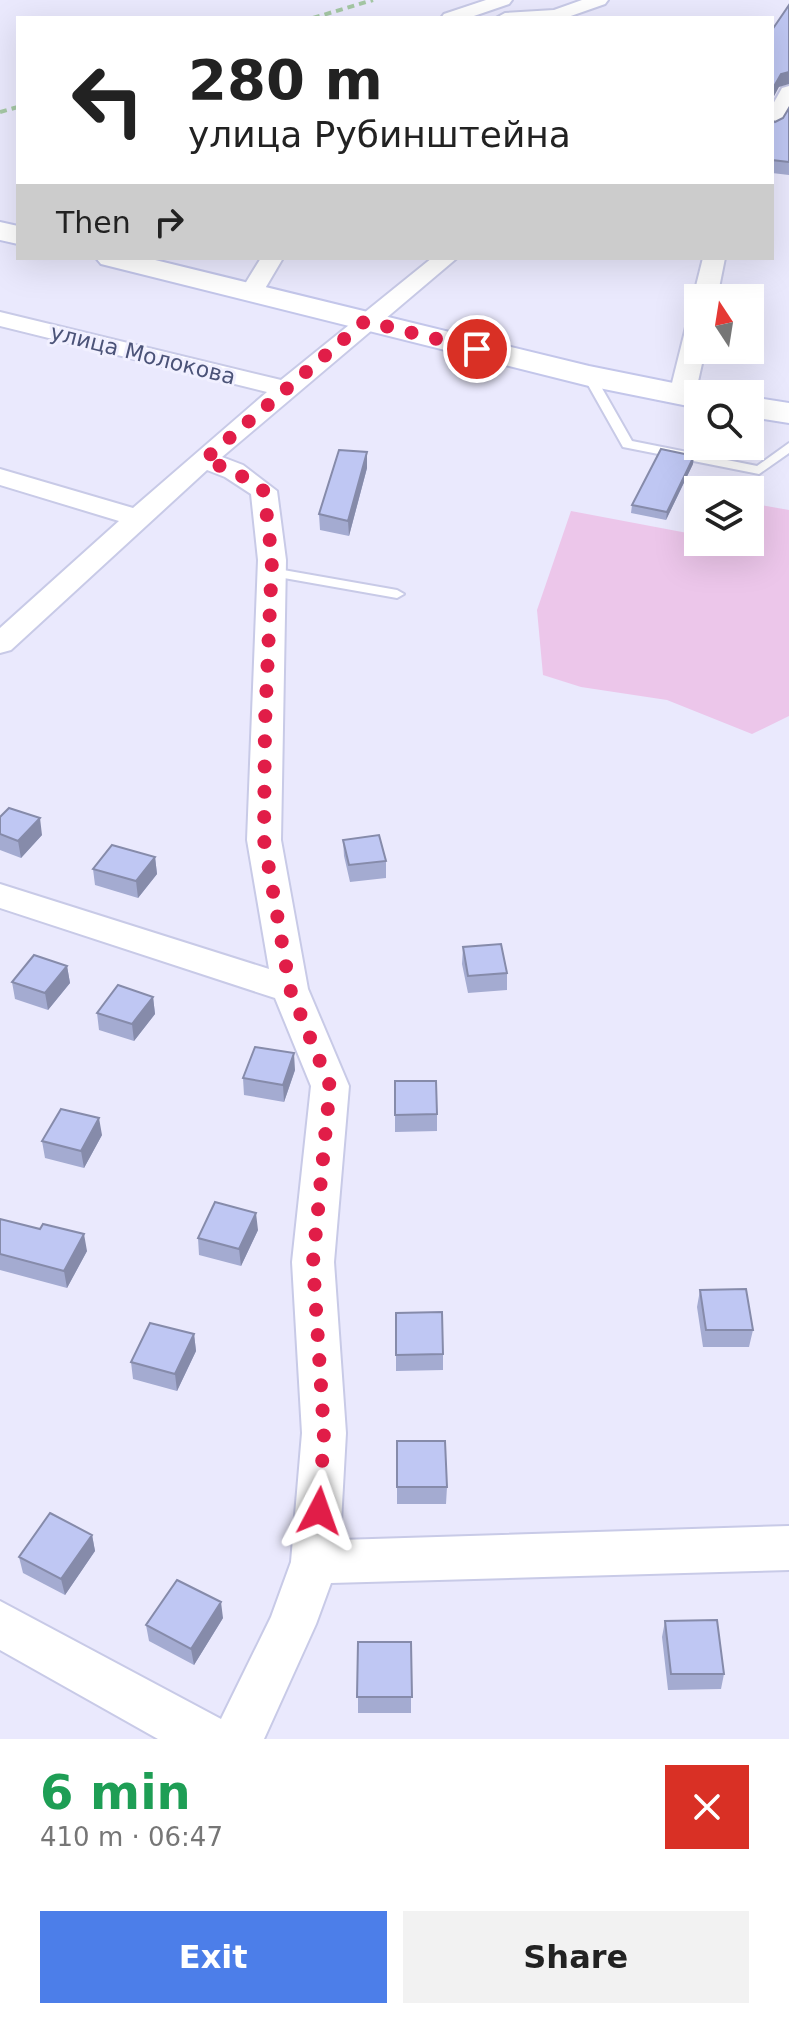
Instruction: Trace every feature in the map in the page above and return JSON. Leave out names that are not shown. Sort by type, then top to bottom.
[{"type":"street","points":[[456,16],[503,0]]},
{"type":"street","points":[[539,16],[556,15],[599,0]]},
{"type":"street","points":[[774,122],[789,92]]},
{"type":"street","points":[[119,260],[589,376],[684,395]]},
{"type":"street","points":[[252,292],[271,260]]},
{"type":"street","points":[[0,644],[136,517],[365,321],[443,260]]},
{"type":"street","points":[[708,284],[714,260]]},
{"type":"street","name":"улица Молокова","points":[[0,319],[285,389]]},
{"type":"street","points":[[764,409],[789,413]]},
{"type":"street","points":[[204,460],[234,471],[264,491],[272,572],[265,724],[264,840],[290,989],[330,1086],[313,1262],[324,1433],[315,1562],[292,1624],[238,1739]]},
{"type":"street","points":[[0,477],[136,517]]},
{"type":"street","points":[[0,896],[290,989]]},
{"type":"street","points":[[315,1562],[789,1548]]},
{"type":"street","points":[[0,1624],[207,1739]]},
{"type":"lane","points":[[589,376],[627,444],[759,470],[789,447]]},
{"type":"lane","points":[[272,572],[397,594]]},
{"type":"shaded area","points":[[764,506],[789,510],[789,716],[752,734],[667,700],[581,687],[543,675],[537,610],[571,511],[684,532],[684,556],[764,556]]},
{"type":"building","points":[[789,5],[789,72],[781,74],[774,86],[774,27]]},
{"type":"building","points":[[789,108],[789,162],[774,160],[774,121],[783,118]]},
{"type":"building","points":[[661,449],[684,454],[684,460],[692,460],[667,512],[632,505]]},
{"type":"building","points":[[339,450],[367,452],[348,521],[319,514]]},
{"type":"building","points":[[9,808],[40,818],[18,841],[0,834],[0,817]]},
{"type":"building","points":[[379,835],[386,861],[349,865],[343,840]]},
{"type":"building","points":[[112,845],[155,857],[136,881],[93,869]]},
{"type":"building","points":[[501,944],[507,973],[468,976],[463,947]]},
{"type":"building","points":[[34,955],[67,966],[45,993],[12,982]]},
{"type":"building","points":[[118,985],[153,997],[132,1024],[97,1013]]},
{"type":"building","points":[[255,1047],[294,1053],[283,1085],[243,1078]]},
{"type":"building","points":[[395,1081],[436,1081],[437,1114],[395,1115]]},
{"type":"building","points":[[61,1109],[99,1118],[81,1151],[42,1141]]},
{"type":"building","points":[[215,1202],[256,1213],[239,1249],[198,1238]]},
{"type":"building","points":[[0,1219],[40,1229],[43,1224],[84,1234],[64,1271],[0,1254]]},
{"type":"building","points":[[746,1289],[753,1330],[706,1330],[700,1290]]},
{"type":"building","points":[[442,1312],[443,1354],[396,1355],[396,1313]]},
{"type":"building","points":[[150,1323],[194,1334],[175,1374],[131,1362]]},
{"type":"building","points":[[397,1441],[445,1441],[447,1487],[397,1487]]},
{"type":"building","points":[[50,1513],[92,1535],[61,1579],[19,1557]]},
{"type":"building","points":[[177,1580],[221,1602],[191,1649],[146,1625]]},
{"type":"building","points":[[717,1620],[724,1674],[671,1674],[665,1621]]},
{"type":"building","points":[[358,1642],[411,1642],[412,1697],[357,1697]]},
{"type":"railway","points":[[320,16],[373,0]]},
{"type":"railway","points":[[0,112],[16,108]]},
{"type":"route","points":[[319,1511],[324,1433],[313,1262],[330,1086],[290,989],[264,840],[272,560],[264,491],[234,471],[204,460],[365,321],[477,349]]}]
